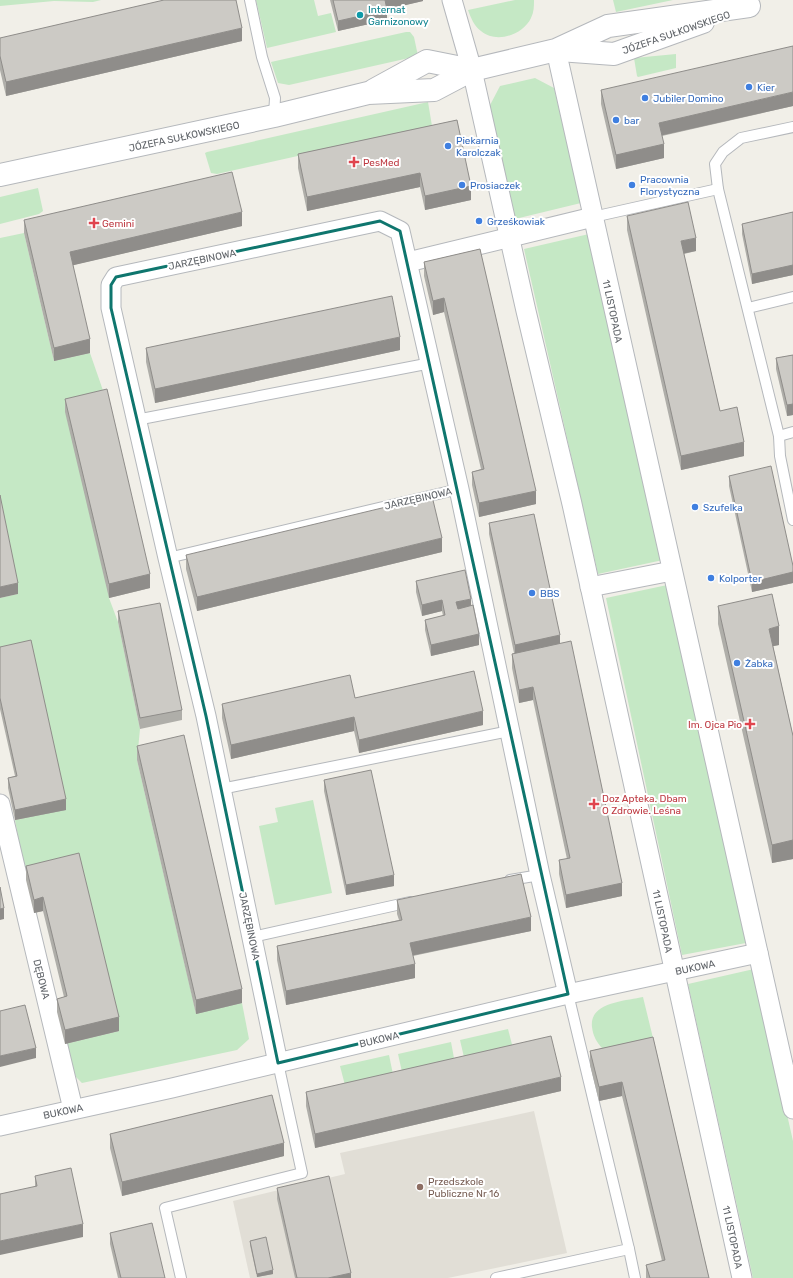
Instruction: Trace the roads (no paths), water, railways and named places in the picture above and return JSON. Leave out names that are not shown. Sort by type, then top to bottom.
[{"type":"street","name":"11 LISTOPADA","points":[[452,0],[472,70],[590,587],[742,1278]]},
{"type":"street","name":"JÓZEFA SUŁKOWSKIEGO","points":[[0,175],[274,116],[368,93],[434,90],[472,70],[556,50],[614,54],[758,3]]},
{"type":"street","name":"11 LISTOPADA","points":[[556,50],[793,1109]]},
{"type":"street","name":"JÓZEFA SUŁKOWSKIEGO","points":[[368,93],[427,61],[472,70]]},
{"type":"street","points":[[408,262],[594,218]]},
{"type":"street","name":"JARZĘBINOWA","points":[[278,1063],[206,716],[111,308],[111,285],[116,277],[380,221],[400,231],[459,489],[540,874],[568,994]]},
{"type":"street","points":[[590,587],[672,571]]},
{"type":"street","name":"DĘBOWA","points":[[0,804],[5,850],[73,1109]]},
{"type":"street","name":"BUKOWA","points":[[0,1126],[278,1063],[568,994],[758,953]]},
{"type":"lane","points":[[250,0],[262,57],[275,98],[274,116]]},
{"type":"lane","points":[[793,127],[741,138],[723,152],[715,164],[718,189],[779,436],[780,456],[793,520]]},
{"type":"lane","points":[[594,218],[718,189]]},
{"type":"lane","points":[[748,308],[793,298]]},
{"type":"lane","points":[[136,420],[431,363]]},
{"type":"lane","points":[[779,436],[793,432]]},
{"type":"lane","name":"JARZĘBINOWA","points":[[168,558],[459,489]]},
{"type":"lane","points":[[221,789],[510,731]]},
{"type":"lane","points":[[496,883],[540,874]]},
{"type":"lane","points":[[252,937],[421,900]]},
{"type":"lane","points":[[568,994],[636,1278]]},
{"type":"lane","points":[[181,1278],[165,1208],[302,1173],[278,1063]]},
{"type":"lane","points":[[496,1278],[629,1249]]},
{"type":"place","name":"Internat Garnizonowy","points":[[360,15]]},
{"type":"place","name":"Kier","points":[[749,87]]},
{"type":"place","name":"Jubiler Domino","points":[[645,98]]},
{"type":"place","name":"bar","points":[[616,120]]},
{"type":"place","name":"Piekarnia Karolczak","points":[[448,146]]},
{"type":"place","name":"PesMed","points":[[354,162]]},
{"type":"place","name":"Prosiaczek","points":[[462,185]]},
{"type":"place","name":"Pracownia Florystyczna","points":[[632,185]]},
{"type":"place","name":"Grześkowiak","points":[[479,221]]},
{"type":"place","name":"Gemini","points":[[94,223]]},
{"type":"place","name":"Szufelka","points":[[695,507]]},
{"type":"place","name":"Kolporter","points":[[711,578]]},
{"type":"place","name":"BBS","points":[[532,593]]},
{"type":"place","name":"Żabka","points":[[737,663]]},
{"type":"place","name":"Im. Ojca Pio","points":[[750,724]]},
{"type":"place","name":"Doz Apteka. Dbam O Zdrowie. Leśna","points":[[594,804]]},
{"type":"place","name":"Przedszkole Publiczne Nr 16","points":[[420,1187]]}]
